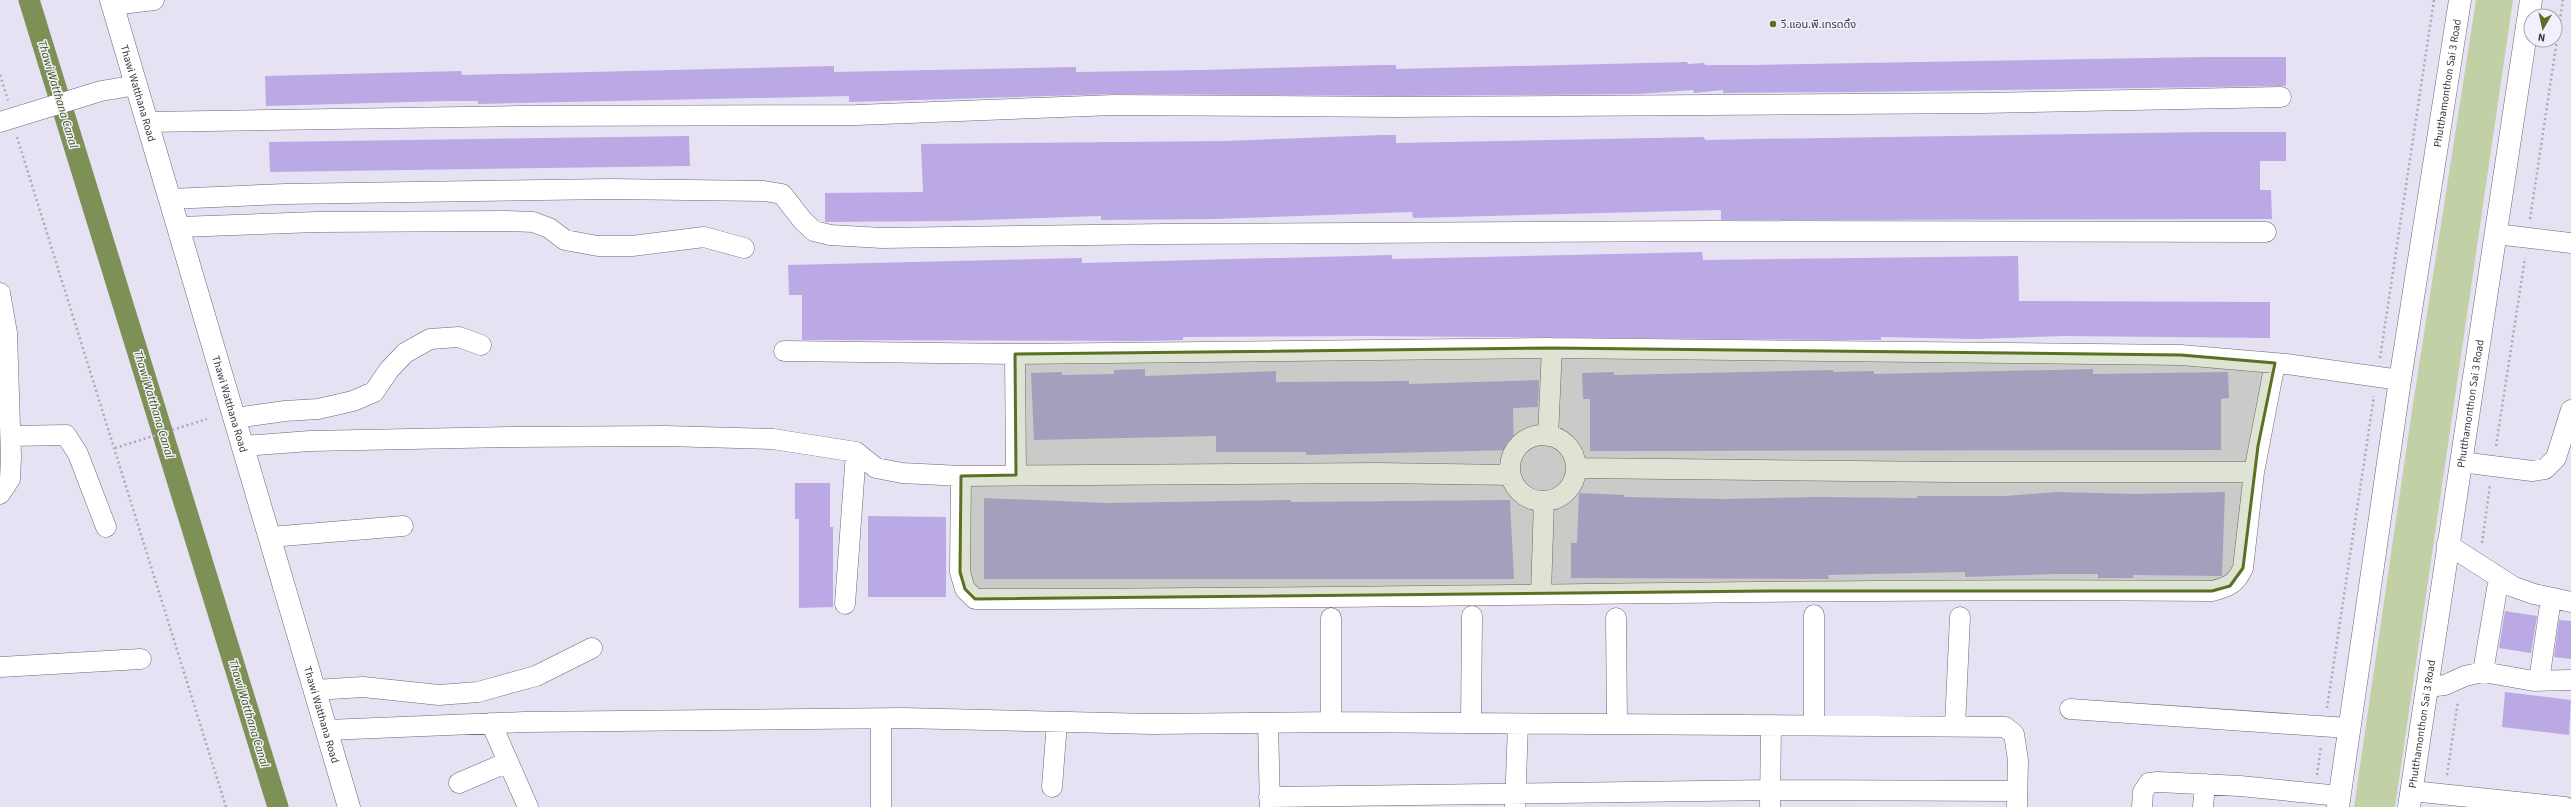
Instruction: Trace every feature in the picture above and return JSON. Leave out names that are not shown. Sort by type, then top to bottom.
[{"type":"main road","name":"Phutthamonthon Sai 3 Road","points":[[2339,801],[2348,728],[2400,380],[2460,0]]},
{"type":"main road","name":"Phutthamonthon Sai 3 Road","points":[[2410,799],[2428,687],[2447,544],[2532,0]]},
{"type":"main road","name":"Thawi Watthana Road","points":[[112,2],[349,807]]},
{"type":"street","points":[[112,2],[154,0]]},
{"type":"street","points":[[8,113],[101,91],[137,85]]},
{"type":"street","points":[[148,122],[520,116],[857,115],[1114,105],[1398,107],[1983,103],[2281,97]]},
{"type":"street","points":[[170,199],[285,194],[594,189],[764,191],[782,194],[804,222],[814,231],[830,235],[882,238],[1164,234],[1702,231],[2266,232]]},
{"type":"street","points":[[179,227],[317,222],[533,222],[549,228],[565,240],[598,246],[632,246],[704,237],[744,248]]},
{"type":"street","points":[[2496,234],[2571,243]]},
{"type":"street","points":[[0,293],[7,333],[4,380],[11,436],[10,479],[0,494]]},
{"type":"street","points":[[235,418],[285,410],[318,409],[353,401],[374,392],[405,353],[430,339],[459,337],[481,345]]},
{"type":"street","points":[[784,350],[1015,354],[1552,348],[2181,355],[2275,363],[2400,380]]},
{"type":"street","points":[[1548,436],[1552,348]]},
{"type":"street","points":[[1015,354],[1016,475]]},
{"type":"street","points":[[962,476],[960,572],[965,589],[975,599],[1770,591],[2212,591],[2230,586],[2238,578],[2243,568],[2254,472],[2275,363]]},
{"type":"street","points":[[2461,462],[2532,471],[2545,469],[2556,458],[2571,410]]},
{"type":"street","points":[[11,436],[66,435],[78,454],[106,527]]},
{"type":"street","points":[[243,446],[310,441],[665,436],[773,439],[856,452],[876,468],[896,472],[962,476],[1347,474],[1511,475]]},
{"type":"street","points":[[1536,436],[1548,436],[1559,439],[1568,446],[1574,456],[1576,468],[1574,480],[1567,491],[1556,499],[1544,501],[1523,494],[1515,486],[1511,475],[1511,462],[1515,451],[1524,442],[1536,436]]},
{"type":"street","points":[[845,604],[856,452]]},
{"type":"street","points":[[1576,468],[1952,472],[2254,472]]},
{"type":"street","points":[[1541,594],[1544,501]]},
{"type":"street","points":[[270,537],[403,526]]},
{"type":"street","points":[[2447,544],[2514,587],[2551,598],[2571,602]]},
{"type":"street","points":[[2483,672],[2498,577]]},
{"type":"street","points":[[2539,681],[2551,598]]},
{"type":"street","points":[[1814,614],[1814,724]]},
{"type":"street","points":[[1471,724],[1472,616]]},
{"type":"street","points":[[1955,726],[1960,617]]},
{"type":"street","points":[[1331,618],[1331,722]]},
{"type":"street","points":[[1616,618],[1617,724]]},
{"type":"street","points":[[315,690],[363,687],[439,694],[478,692],[536,676],[592,648]]},
{"type":"street","points":[[0,667],[141,659]]},
{"type":"street","points":[[2428,687],[2445,685],[2461,677],[2483,672],[2539,681],[2571,680]]},
{"type":"street","points":[[2070,709],[2324,728],[2348,728]]},
{"type":"street","points":[[327,730],[491,723],[881,719],[1057,722],[2005,726],[2014,734],[2018,760],[2017,799],[1771,798],[1270,802],[1268,723]]},
{"type":"street","points":[[881,719],[881,807]]},
{"type":"street","points":[[1052,787],[1057,722]]},
{"type":"street","points":[[491,723],[528,807]]},
{"type":"street","points":[[1515,800],[1518,724]]},
{"type":"street","points":[[1771,725],[1771,798]]},
{"type":"street","points":[[459,783],[508,762]]},
{"type":"street","points":[[2142,807],[2143,792],[2149,783],[2205,784],[2314,793],[2339,801]]},
{"type":"street","points":[[2203,807],[2205,784]]},
{"type":"street","points":[[2410,799],[2444,795],[2565,807]]},
{"type":"path","points":[[2314,793],[2434,0]]},
{"type":"path","points":[[2478,564],[2563,0]]},
{"type":"path","points":[[0,75],[8,113]]},
{"type":"path","points":[[17,137],[226,807]]},
{"type":"path","points":[[115,448],[207,419]]},
{"type":"path","points":[[2444,795],[2461,677]]},
{"type":"highlighted area","points":[[1552,348],[2181,355],[2275,363],[2258,446],[2243,568],[2230,586],[2212,591],[1770,591],[975,599],[965,589],[960,572],[961,476],[1016,475],[1015,354]]},
{"type":"green space","points":[[2476,0],[2513,0],[2395,807],[2354,807],[2411,417]]},
{"type":"building","points":[[2286,57],[2286,86],[1723,93],[1723,90],[1694,93],[1693,90],[1639,94],[1398,96],[1114,94],[849,102],[849,96],[478,104],[478,101],[446,101],[266,106],[265,76],[461,71],[462,75],[834,66],[834,72],[1076,67],[1076,72],[1381,65],[1396,65],[1396,69],[1687,62],[1688,64],[1704,63],[1705,65],[1754,65]]},
{"type":"building","points":[[2286,132],[2286,161],[2260,161],[2260,190],[2271,190],[2272,219],[1721,220],[1721,210],[1413,218],[1412,212],[1214,219],[1101,220],[1101,216],[950,221],[825,222],[825,193],[923,192],[921,144],[1224,141],[1381,135],[1396,135],[1396,143],[1704,137],[1705,140]]},
{"type":"building","points":[[689,136],[690,166],[270,172],[269,142]]},
{"type":"building","points":[[1702,252],[1703,260],[2018,256],[2019,301],[2270,302],[2270,338],[2065,336],[1975,339],[1881,337],[1881,340],[1849,340],[1367,336],[1183,337],[1183,340],[1149,341],[802,340],[802,295],[789,295],[788,265],[1082,258],[1082,263],[1392,255],[1392,259]]},
{"type":"building","points":[[1145,369],[1145,376],[1276,371],[1276,382],[1409,381],[1409,384],[1539,380],[1538,407],[1513,408],[1514,450],[1306,455],[1306,452],[1216,452],[1216,436],[1034,440],[1031,373],[1062,372],[1062,375],[1114,374],[1114,370]]},
{"type":"building","points":[[2093,369],[2093,374],[2228,372],[2229,398],[2221,399],[2221,450],[1590,451],[1590,399],[1583,399],[1582,373],[1614,372],[1614,375],[1833,370],[1833,372],[1874,371],[1874,374]]},
{"type":"building","points":[[795,483],[830,483],[830,527],[833,527],[833,607],[799,608],[799,519],[795,519]]},
{"type":"building","points":[[2057,492],[2136,494],[2225,492],[2222,576],[2133,575],[2133,578],[2098,578],[2098,574],[2054,574],[1965,577],[1965,572],[1828,575],[1829,579],[1571,578],[1571,543],[1577,543],[1579,493],[1624,495],[1624,497],[1724,499],[1819,497],[1917,498],[1917,496],[2005,496]]},
{"type":"building","points":[[984,498],[1107,503],[1291,500],[1291,502],[1510,500],[1514,579],[984,579]]},
{"type":"building","points":[[868,516],[946,517],[946,597],[868,597]]},
{"type":"building","points":[[2505,611],[2537,616],[2531,653],[2499,648]]},
{"type":"building","points":[[2559,620],[2571,621],[2571,659],[2554,657]]},
{"type":"building","points":[[2505,692],[2571,700],[2569,735],[2502,727]]},
{"type":"waterway","name":"Thawi Watthana Canal","points":[[29,0],[278,807]]},
{"type":"place","name":"วี.แอน.พี.เทรดดิ้ง","points":[[1773,24]]}]
